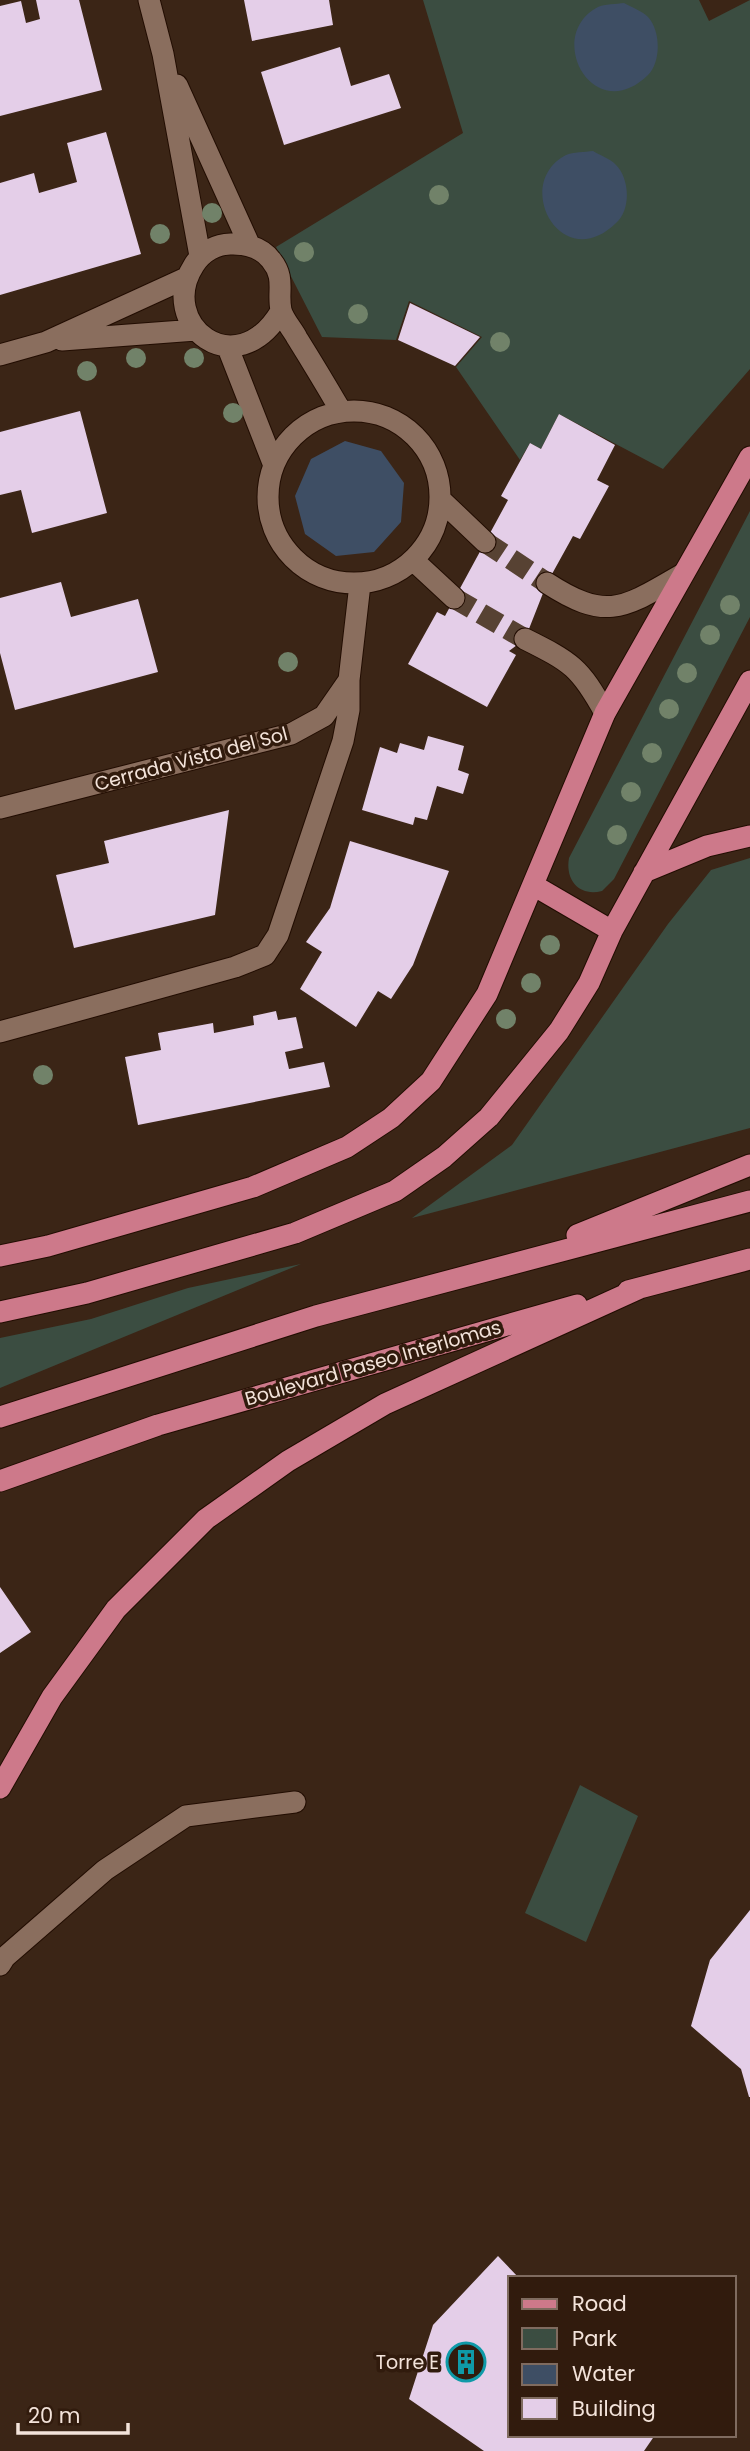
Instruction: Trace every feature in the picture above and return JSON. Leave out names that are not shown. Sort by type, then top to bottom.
[{"type":"main road","points":[[0,1256],[48,1246],[253,1187],[347,1147],[391,1118],[431,1081],[488,993],[605,713],[750,457]]},
{"type":"main road","points":[[0,1312],[87,1293],[295,1233],[395,1191],[444,1157],[489,1117],[559,1031],[589,983],[612,931],[750,681]]},
{"type":"main road","points":[[644,872],[708,846],[750,836]]},
{"type":"main road","points":[[533,885],[612,931]]},
{"type":"main road","points":[[490,1270],[750,1165]]},
{"type":"main road","points":[[0,1417],[316,1316],[750,1200]]},
{"type":"main road","name":"Boulevard Paseo Interlomas","points":[[0,1481],[171,1421],[750,1259]]},
{"type":"main road","points":[[0,1788],[52,1697],[116,1609],[206,1519],[288,1461],[385,1404],[640,1288]]},
{"type":"street","points":[[149,0],[163,54],[200,256]]},
{"type":"street","points":[[163,54],[249,244],[271,259],[282,284],[281,311],[270,331],[250,344],[228,348],[211,342],[196,330],[184,305],[186,278],[200,256],[223,243],[249,244]]},
{"type":"street","points":[[0,355],[46,342],[186,278]]},
{"type":"street","points":[[281,311],[341,411]]},
{"type":"street","points":[[46,342],[196,330]]},
{"type":"street","points":[[228,348],[273,463]]},
{"type":"street","points":[[341,411],[363,411],[384,416],[403,426],[419,440],[431,458],[439,479],[441,500],[433,533],[414,560],[380,580],[360,584],[334,582],[311,573],[291,558],[276,537],[268,513],[267,488],[273,463],[300,428],[341,411]]},
{"type":"street","points":[[441,500],[485,542]]},
{"type":"street","points":[[414,560],[454,598]]},
{"type":"street","points":[[547,583],[590,607],[630,604],[681,575]]},
{"type":"street","name":"Cerrada Vista del Sol","points":[[0,808],[291,734],[324,716],[349,680],[360,584]]},
{"type":"street","points":[[525,639],[562,658],[586,678],[605,713]]},
{"type":"street","points":[[0,1032],[235,967],[265,955],[278,935],[344,741],[349,710],[349,680]]},
{"type":"street","points":[[0,1965],[5,1957],[105,1870],[186,1816],[295,1802]]},
{"type":"green space","points":[[423,0],[699,0],[709,21],[750,0],[750,369],[663,469],[559,414],[541,449],[530,443],[520,460],[456,367],[482,337],[409,301],[396,340],[322,337],[276,247],[463,133]]},
{"type":"green space","points":[[750,511],[750,617],[614,879],[602,891],[580,889],[569,873],[569,858]]},
{"type":"green space","points":[[750,858],[750,1128],[412,1218],[512,1145],[668,924],[711,870]]},
{"type":"green space","points":[[301,1264],[0,1388],[0,1338],[91,1319],[188,1288]]},
{"type":"green space","points":[[580,1785],[638,1816],[586,1942],[525,1913]]},
{"type":"water","points":[[624,3],[646,15],[652,23],[657,38],[657,55],[648,75],[628,88],[610,91],[594,84],[582,72],[575,55],[575,37],[582,20],[598,7]]},
{"type":"water","points":[[593,151],[611,161],[621,171],[626,186],[626,203],[616,223],[596,236],[578,239],[562,232],[550,220],[543,203],[543,185],[550,168],[566,155]]},
{"type":"water","points":[[345,441],[381,451],[404,483],[401,522],[374,552],[336,556],[305,534],[295,496],[311,459]]},
{"type":"building","points":[[36,0],[79,0],[102,90],[0,116],[0,6],[21,1],[26,23],[40,19]]},
{"type":"building","points":[[244,0],[329,0],[333,25],[252,41]]},
{"type":"building","points":[[340,47],[351,86],[389,74],[401,108],[284,145],[261,72]]},
{"type":"building","points":[[106,132],[141,254],[0,295],[0,183],[34,173],[39,193],[77,182],[67,143]]},
{"type":"building","points":[[410,303],[480,337],[455,366],[398,340]]},
{"type":"building","points":[[80,411],[107,513],[32,533],[21,490],[0,495],[0,432]]},
{"type":"building","points":[[559,414],[615,445],[597,480],[609,486],[580,539],[573,536],[547,583],[525,639],[509,651],[516,655],[487,707],[408,664],[437,612],[445,616],[508,500],[501,496],[530,443],[541,449]]},
{"type":"building","points":[[61,582],[71,617],[138,599],[158,672],[15,710],[0,653],[0,598]]},
{"type":"building","points":[[428,736],[464,746],[458,770],[469,774],[463,794],[437,786],[427,820],[415,817],[413,825],[362,810],[380,747],[397,753],[400,743],[424,750]]},
{"type":"building","points":[[229,810],[215,915],[74,948],[56,875],[109,863],[104,841]]},
{"type":"building","points":[[350,841],[449,871],[413,965],[391,999],[378,991],[356,1027],[300,989],[322,952],[306,942],[330,908]]},
{"type":"building","points":[[276,1011],[278,1020],[296,1017],[303,1048],[285,1052],[289,1069],[324,1062],[330,1087],[138,1125],[125,1057],[161,1050],[158,1033],[213,1023],[214,1033],[254,1025],[253,1016]]},
{"type":"building","points":[[0,1587],[31,1632],[0,1653]]},
{"type":"building","points":[[750,1910],[749,2097],[741,2069],[691,2026],[710,1960]]},
{"type":"building","name":"Torre E","points":[[498,2256],[517,2276],[508,2276],[508,2437],[654,2437],[644,2451],[484,2451],[409,2399],[433,2325]]},
{"type":"tunnel","points":[[485,542],[547,583]]},
{"type":"tunnel","points":[[454,598],[525,639]]},
{"type":"place","name":"Torre E","points":[[466,2362]]}]
